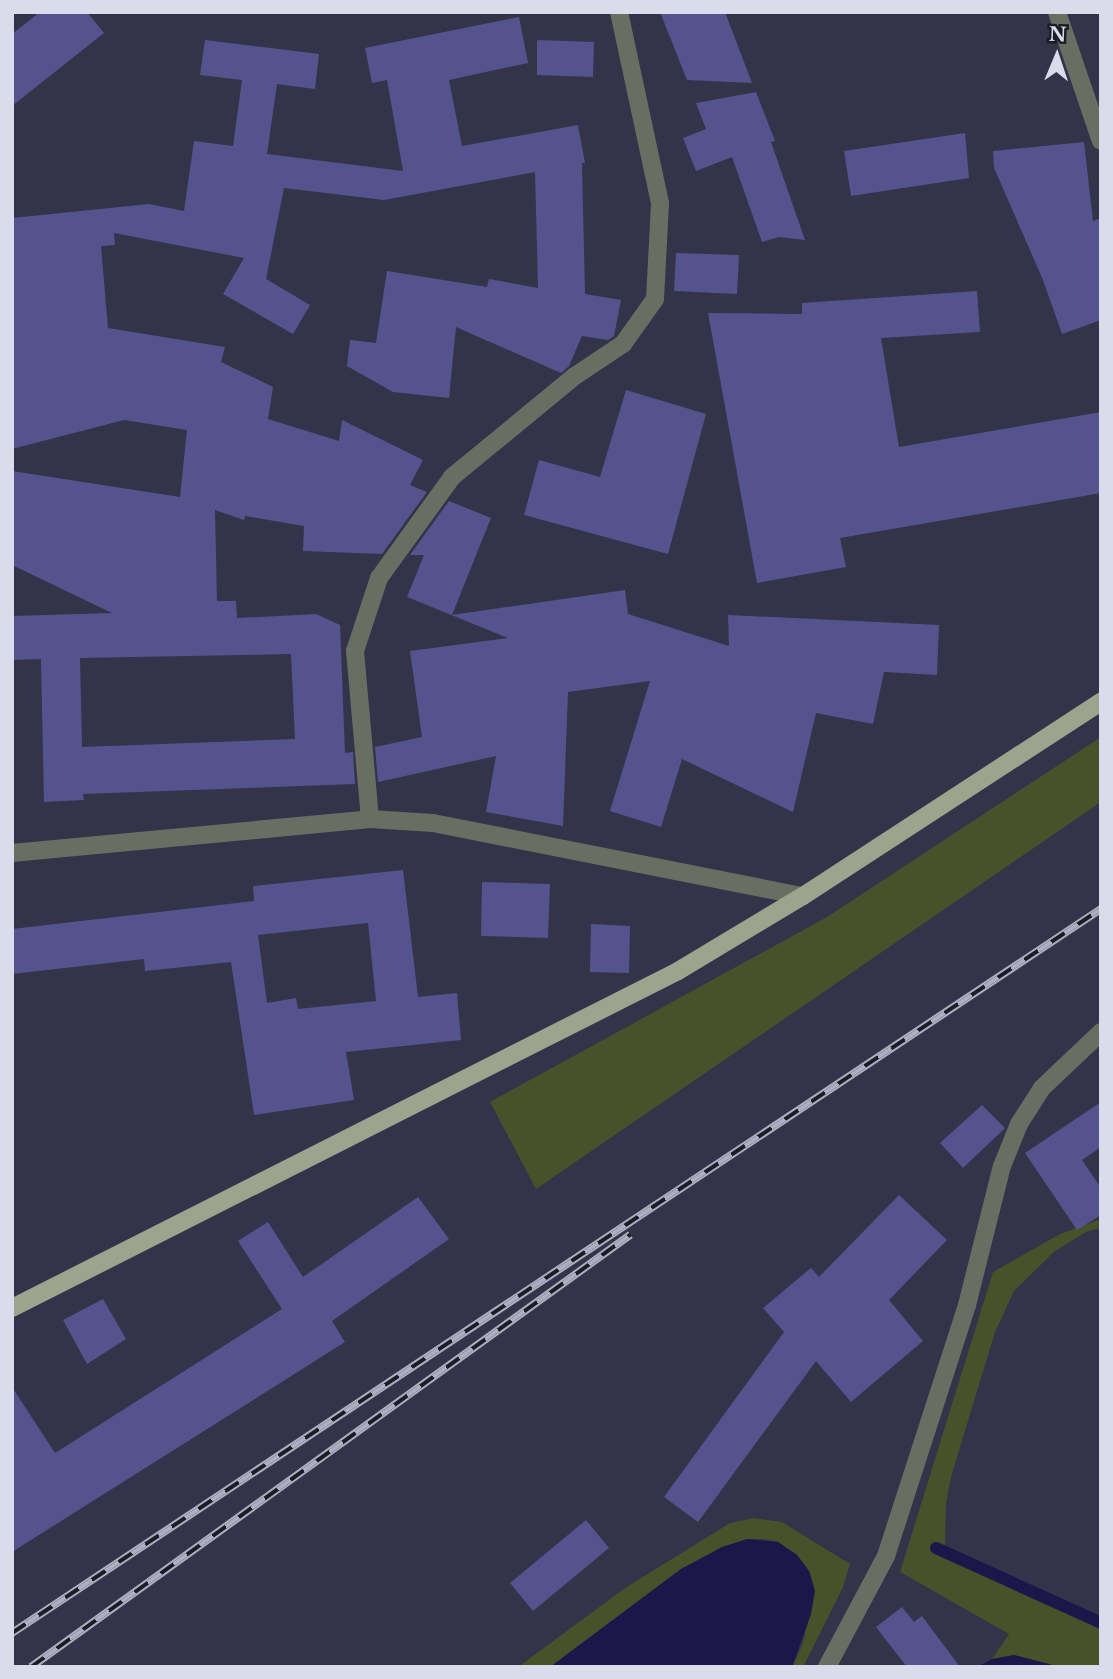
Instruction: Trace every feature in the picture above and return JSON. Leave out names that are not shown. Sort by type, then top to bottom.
[{"type":"main road","points":[[12,1308],[678,971],[803,896],[1101,702]]},
{"type":"street","points":[[370,819],[355,651],[379,578],[452,477],[575,376],[623,344],[655,299],[660,203],[619,12]]},
{"type":"street","points":[[1057,12],[1101,141]]},
{"type":"street","points":[[12,853],[370,819],[433,823],[803,896]]},
{"type":"street","points":[[827,1667],[886,1556],[967,1305],[1002,1166],[1019,1124],[1042,1088],[1101,1032]]},
{"type":"green space","points":[[1101,737],[1101,802],[536,1189],[490,1102],[827,917]]},
{"type":"green space","points":[[1101,1219],[1101,1228],[1086,1232],[1055,1251],[1014,1291],[995,1332],[951,1477],[946,1503],[945,1546],[934,1543],[931,1549],[1101,1628],[1101,1667],[1060,1667],[1014,1655],[992,1659],[1009,1634],[900,1572],[993,1272],[1060,1234]]},
{"type":"green space","points":[[754,1518],[782,1522],[850,1564],[843,1587],[803,1667],[792,1667],[802,1646],[815,1591],[809,1571],[797,1555],[778,1542],[747,1539],[681,1569],[550,1667],[518,1667],[625,1588],[730,1523]]},
{"type":"shaded area","points":[[747,1539],[778,1542],[797,1555],[809,1571],[815,1591],[811,1614],[792,1667],[550,1667],[681,1569],[722,1547]]},
{"type":"shaded area","points":[[1014,1655],[1060,1667],[977,1667],[992,1659]]},
{"type":"building","points":[[40,12],[87,12],[104,33],[12,106],[12,34]]},
{"type":"building","points":[[660,12],[725,12],[752,83],[687,80]]},
{"type":"building","points":[[519,17],[528,63],[449,80],[462,146],[578,125],[585,163],[582,163],[585,294],[621,300],[614,336],[608,340],[582,336],[569,366],[561,373],[456,327],[449,398],[393,392],[347,366],[350,340],[376,343],[387,271],[487,287],[489,279],[538,288],[535,172],[384,200],[284,188],[266,279],[310,305],[293,334],[223,294],[244,258],[114,233],[115,245],[101,246],[108,328],[225,347],[221,362],[273,387],[268,419],[339,441],[342,420],[423,460],[410,485],[427,492],[382,554],[303,551],[304,526],[245,516],[244,520],[215,510],[217,601],[236,601],[237,618],[316,614],[340,625],[345,753],[353,752],[355,784],[83,794],[84,800],[44,802],[41,659],[12,660],[12,616],[112,613],[12,565],[12,471],[180,497],[187,430],[124,420],[12,449],[12,218],[149,204],[184,211],[194,141],[233,146],[242,80],[200,75],[205,40],[319,54],[315,89],[277,84],[267,154],[403,171],[387,80],[372,83],[365,48]],"holes":[[[291,654],[295,739],[82,747],[80,658]]]},
{"type":"building","points":[[537,40],[594,42],[593,77],[537,75]]},
{"type":"building","points":[[756,92],[775,141],[771,142],[805,240],[779,237],[762,242],[732,157],[696,171],[683,138],[706,129],[696,103]]},
{"type":"building","points":[[965,133],[969,178],[851,196],[844,151]]},
{"type":"building","points":[[1084,142],[1093,221],[1101,218],[1101,320],[1062,334],[1043,280],[994,168],[993,151]]},
{"type":"building","points":[[676,253],[739,255],[737,294],[674,291]]},
{"type":"building","points":[[977,291],[980,332],[881,338],[899,447],[1101,412],[1101,493],[840,538],[846,567],[757,583],[708,313],[802,314],[802,303]]},
{"type":"building","points":[[626,390],[706,414],[668,554],[524,515],[539,460],[600,477]]},
{"type":"building","points":[[449,501],[491,518],[452,615],[625,590],[628,614],[729,646],[728,615],[939,625],[937,675],[884,672],[873,724],[816,713],[793,812],[682,759],[661,827],[610,811],[650,681],[568,692],[563,826],[486,812],[496,756],[378,782],[375,747],[422,737],[410,651],[508,638],[407,597],[424,555],[410,555]]},
{"type":"building","points":[[403,870],[418,997],[457,993],[461,1040],[346,1052],[354,1100],[254,1115],[231,962],[145,971],[144,959],[12,974],[12,929],[254,901],[253,886]],"holes":[[[368,923],[376,1001],[298,1009],[296,998],[267,1003],[258,935]]]},
{"type":"building","points":[[482,882],[550,884],[548,938],[481,936]]},
{"type":"building","points":[[591,924],[630,926],[629,973],[590,972]]},
{"type":"building","points":[[1101,1102],[1101,1147],[1082,1160],[1101,1188],[1101,1215],[1077,1230],[1025,1153]]},
{"type":"building","points":[[982,1105],[1005,1128],[963,1168],[940,1143]]},
{"type":"building","points":[[899,1195],[947,1240],[889,1300],[923,1341],[851,1402],[816,1361],[698,1522],[664,1497],[784,1332],[763,1308],[811,1268],[819,1277]]},
{"type":"building","points":[[418,1197],[449,1239],[332,1321],[345,1342],[12,1552],[12,1387],[55,1453],[282,1309],[238,1241],[268,1222],[303,1277]]},
{"type":"building","points":[[103,1299],[126,1339],[87,1364],[63,1320]]},
{"type":"building","points":[[586,1520],[609,1548],[533,1611],[510,1583]]},
{"type":"building","points":[[902,1607],[914,1622],[922,1616],[960,1667],[907,1667],[876,1627]]},
{"type":"waterway","points":[[936,1548],[1101,1623]]},
{"type":"railway","points":[[12,1633],[1101,909]]},
{"type":"railway","points":[[31,1667],[630,1235]]}]
